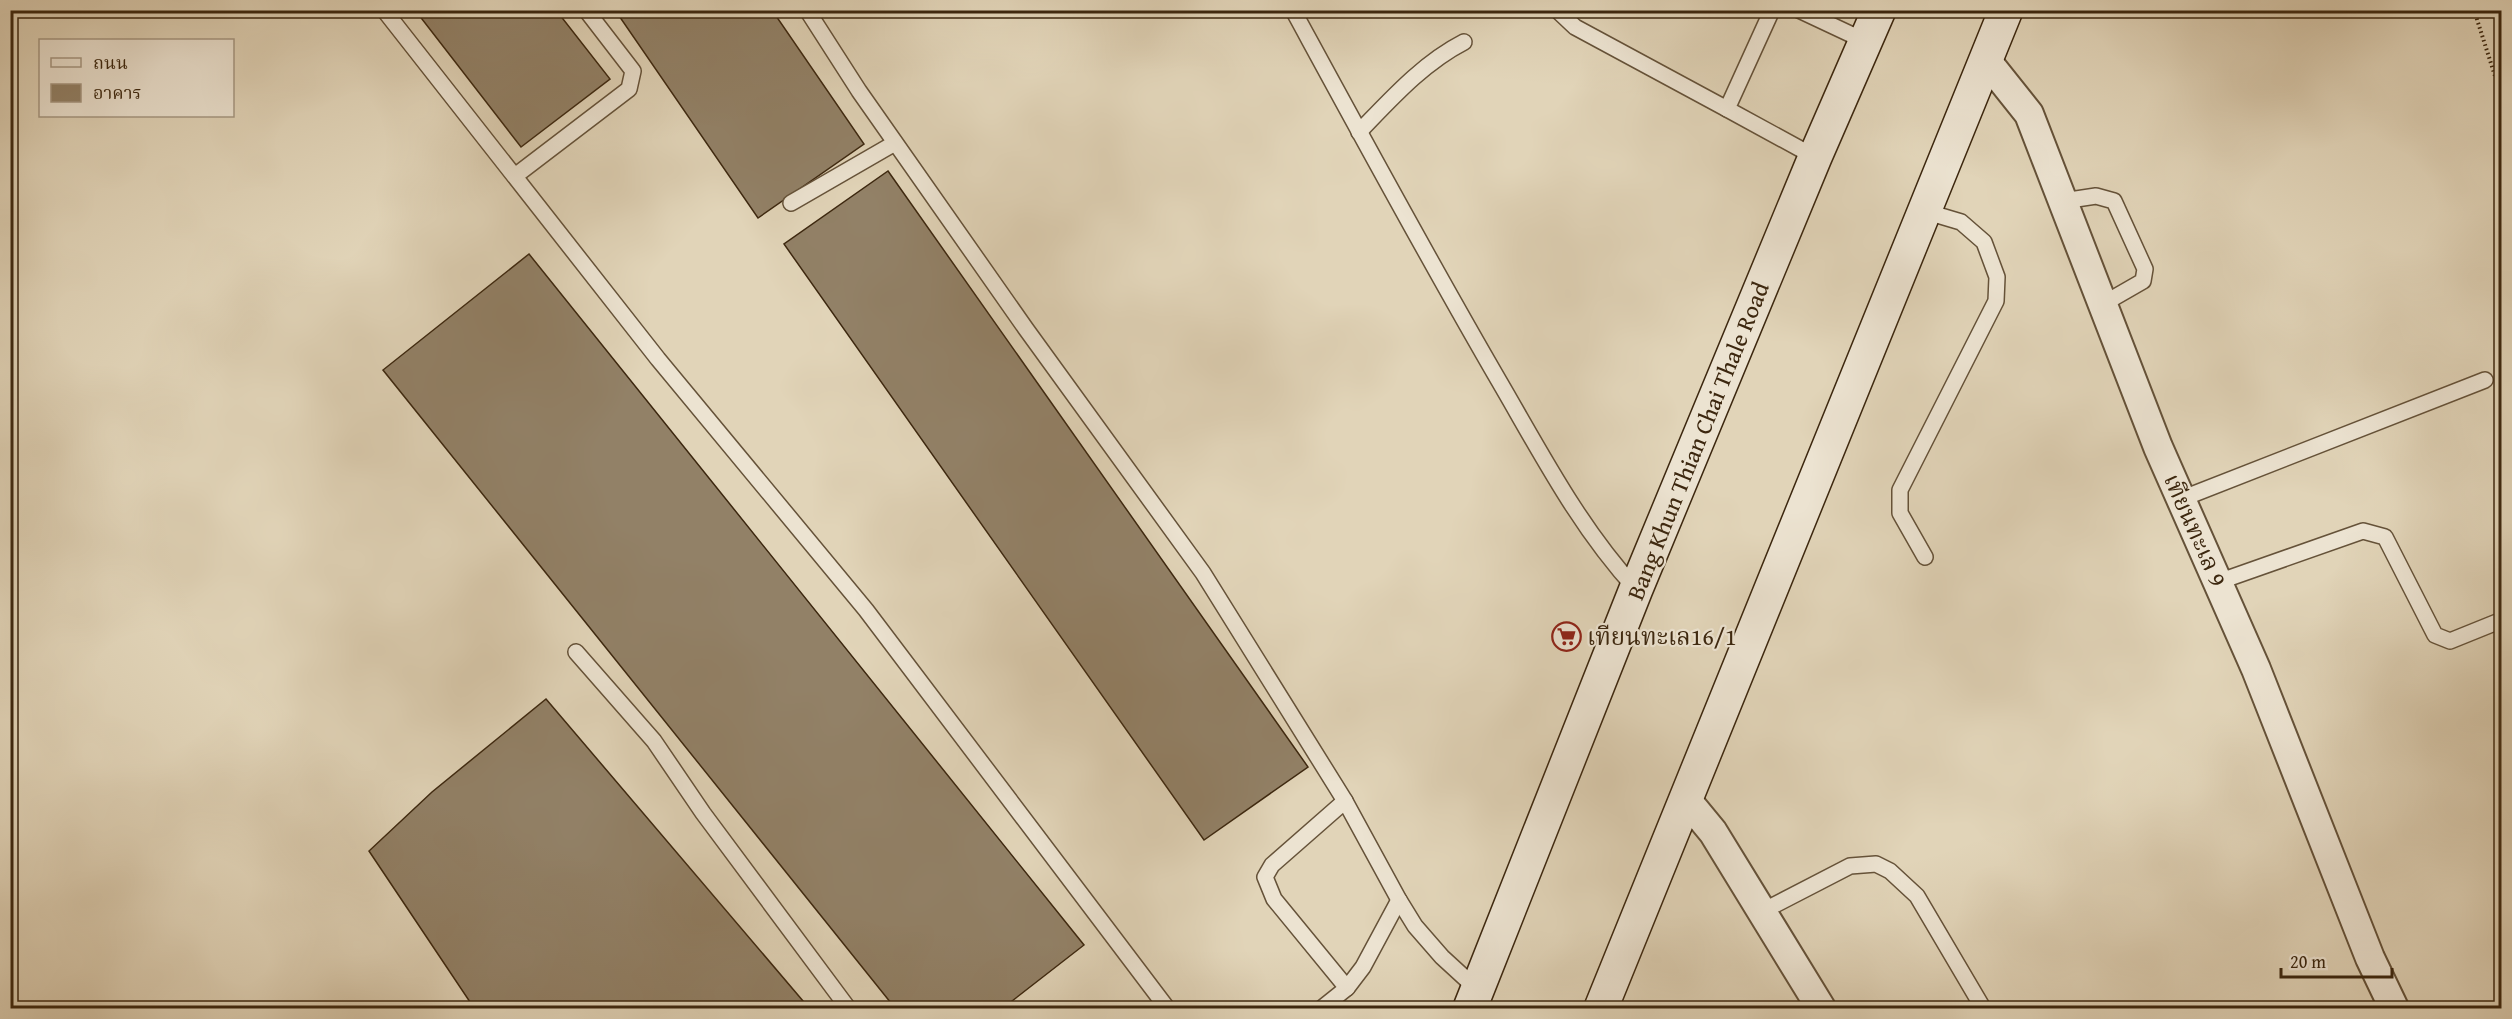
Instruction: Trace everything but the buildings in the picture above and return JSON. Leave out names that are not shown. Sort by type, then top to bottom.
[{"type":"main road","name":"Bang Khun Thian Chai Thale Road","points":[[1474,999],[1636,590],[1815,157],[1879,10]]},
{"type":"main road","points":[[1601,1008],[2006,10]]},
{"type":"street","name":"เทียนทะเล 9","points":[[1986,60],[2029,114],[2158,447],[2256,669],[2370,957],[2394,1008]]},
{"type":"street","points":[[1686,798],[1713,832],[1821,1008]]},
{"type":"lane","points":[[384,10],[658,358],[866,610],[1167,1008]]},
{"type":"lane","points":[[514,176],[629,89],[633,71],[586,10]]},
{"type":"lane","points":[[807,10],[858,91],[1026,329],[1203,573],[1344,801],[1398,900],[1415,926],[1474,999]]},
{"type":"lane","points":[[1293,10],[1359,132],[1579,519],[1607,558],[1636,590]]},
{"type":"lane","points":[[1557,10],[1575,27],[1815,157]]},
{"type":"lane","points":[[1727,109],[1772,10]]},
{"type":"lane","points":[[1799,10],[1866,41]]},
{"type":"lane","points":[[1359,132],[1442,53],[1464,42]]},
{"type":"lane","points":[[791,203],[896,143]]},
{"type":"lane","points":[[2063,201],[2096,196],[2114,201],[2145,269],[2143,281],[2103,304]]},
{"type":"lane","points":[[1924,211],[1961,222],[1984,243],[1997,276],[1996,301],[1900,490],[1900,513],[1925,557]]},
{"type":"lane","points":[[2181,499],[2485,380]]},
{"type":"lane","points":[[2218,582],[2363,531],[2385,537],[2435,635],[2450,641],[2502,620]]},
{"type":"lane","points":[[576,652],[654,741],[703,813],[848,1008]]},
{"type":"lane","points":[[1344,801],[1272,866],[1265,877],[1274,899],[1347,988]]},
{"type":"lane","points":[[1761,912],[1850,866],[1876,864],[1890,871],[1917,896],[1983,1008]]},
{"type":"lane","points":[[1322,1008],[1347,988],[1363,967],[1398,900]]},
{"type":"path","points":[[2474,10],[2502,98]]},
{"type":"place","name":"เทียนทะเล16/1","points":[[1566,637]]}]
